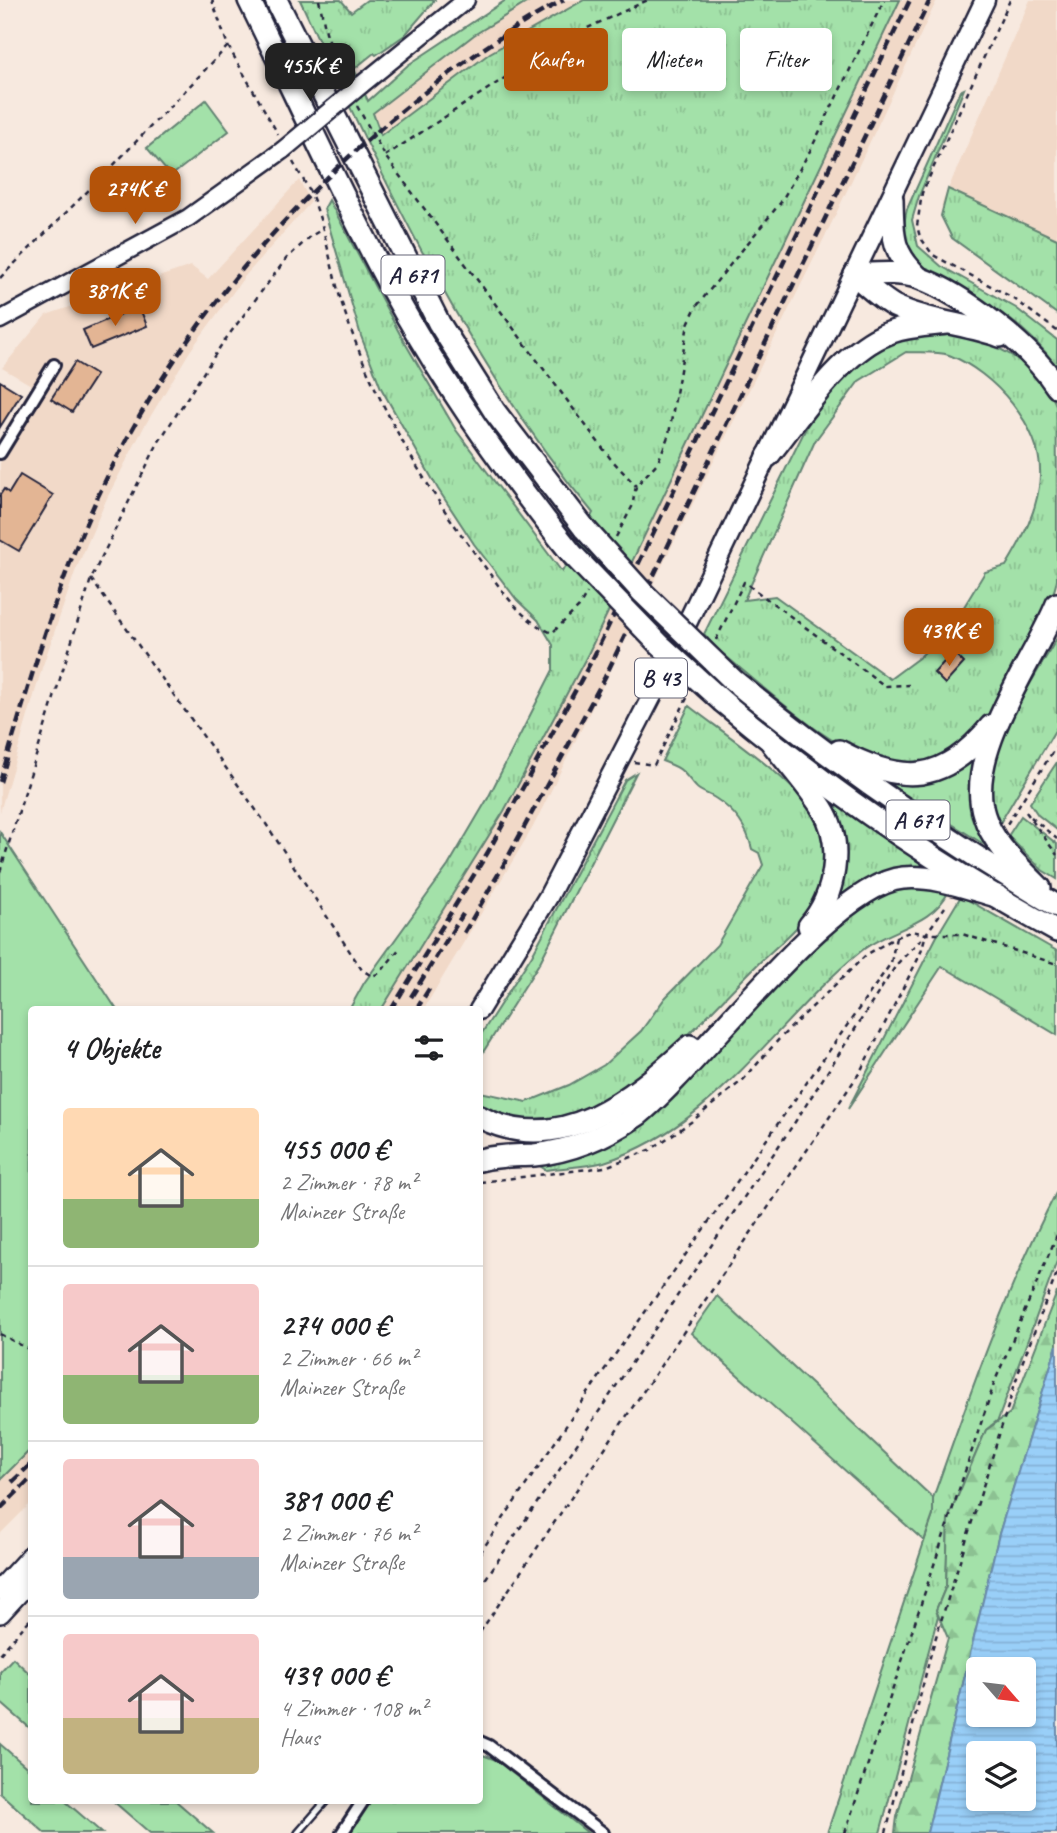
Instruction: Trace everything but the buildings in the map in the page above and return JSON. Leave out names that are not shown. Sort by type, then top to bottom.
[{"type":"highway","name":"A 671","points":[[249,0],[363,236],[418,336],[484,439],[572,554],[660,645],[772,743],[892,830],[1057,931]]},
{"type":"highway","name":"A 671","points":[[276,0],[439,324],[509,432],[585,529],[657,608],[734,681],[785,723],[906,812],[1057,906]]},
{"type":"highway","points":[[892,199],[893,242],[901,261],[918,277],[969,306],[1012,340],[1036,361],[1057,387]]},
{"type":"highway","points":[[855,275],[892,274],[918,277]]},
{"type":"highway","points":[[855,275],[894,306],[946,323],[979,328],[1012,340]]},
{"type":"highway","points":[[768,456],[844,364],[863,348],[883,335],[908,327],[946,323]]},
{"type":"highway","points":[[1057,604],[999,717],[986,757],[981,791],[983,814],[1004,850],[1057,906]]},
{"type":"highway","points":[[785,723],[860,763],[881,771],[910,776],[932,772],[952,763],[974,747],[999,717]]},
{"type":"highway","points":[[483,1118],[517,1130],[548,1132],[577,1125],[604,1112],[650,1080],[707,1031],[812,922],[831,883],[834,854],[831,831],[823,810],[772,743]]},
{"type":"highway","points":[[485,1156],[534,1155],[572,1147],[607,1134],[639,1114],[833,915],[876,885],[902,878],[923,878],[998,896]]},
{"type":"highway","points":[[0,1590],[28,1559]]},
{"type":"highway","points":[[0,1613],[28,1582]]},
{"type":"main road","points":[[0,320],[188,218],[283,150],[466,0]]},
{"type":"main road","name":"B 43","points":[[481,1006],[548,897],[620,759],[892,199],[985,0]]},
{"type":"street","points":[[0,453],[54,365]]},
{"type":"street","points":[[483,1743],[603,1833]]},
{"type":"street","points":[[342,1833],[361,1804]]},
{"type":"lane","points":[[298,1833],[323,1804]]},
{"type":"path","points":[[0,278],[228,46],[212,0]]},
{"type":"path","points":[[319,0],[326,32],[385,156],[610,458],[636,486],[658,462],[669,435],[688,324],[696,307],[781,202],[884,0]]},
{"type":"path","points":[[385,156],[566,38],[617,12],[648,0]]},
{"type":"path","points":[[1010,0],[922,193],[917,226],[920,237],[933,255],[1013,298],[1057,331]]},
{"type":"path","points":[[0,872],[91,579],[159,443],[186,397],[286,259],[311,236],[322,230],[347,317],[369,374],[407,449],[453,524],[511,602],[534,626],[552,633]]},
{"type":"path","points":[[91,579],[266,824],[362,970],[372,976],[380,973],[400,948]]},
{"type":"path","points":[[714,643],[744,582],[885,686],[909,685]]},
{"type":"path","points":[[620,759],[654,765],[690,692]]},
{"type":"path","points":[[1005,826],[1057,745]]},
{"type":"path","points":[[1020,804],[1057,855]]},
{"type":"path","points":[[1026,812],[1057,839]]},
{"type":"path","points":[[483,1583],[795,1122],[897,964],[926,934],[945,907]]},
{"type":"path","points":[[483,1182],[605,1167],[650,1150],[691,1122],[744,1079],[780,1038],[866,955],[895,937],[912,931],[926,934],[962,934],[1057,964]]},
{"type":"path","points":[[483,1628],[860,1072],[920,955],[926,934]]},
{"type":"path","points":[[483,1549],[593,1386],[891,963],[895,937]]},
{"type":"path","points":[[845,1833],[995,1381],[1057,1235]]},
{"type":"path","points":[[886,1833],[931,1653],[1018,1371],[1057,1273]]},
{"type":"path","points":[[0,1334],[28,1349]]},
{"type":"path","points":[[0,1654],[28,1622]]},
{"type":"shaded area","points":[[531,0],[584,0],[534,28],[504,28],[504,45],[381,135],[372,113],[474,35]]},
{"type":"shaded area","points":[[900,0],[937,0],[833,220],[533,827],[425,1006],[383,1006],[504,811],[588,654]]},
{"type":"shaded area","points":[[1030,0],[1057,0],[1057,314],[952,238],[941,216],[942,203]]},
{"type":"shaded area","points":[[299,180],[311,202],[245,276],[190,351],[144,427],[107,498],[75,572],[42,668],[0,812],[0,463],[43,392],[2,368],[46,315],[191,266],[208,279]]},
{"type":"shaded area","points":[[28,1452],[28,1506],[0,1534],[0,1480]]},
{"type":"green space","points":[[300,0],[341,0],[351,12],[367,0],[435,0],[405,35],[376,55],[374,53],[354,69],[368,101],[408,65],[506,0],[531,0],[474,35],[373,113],[381,135],[504,45],[504,91],[608,91],[608,28],[534,28],[584,0],[900,0],[588,654],[504,811],[383,1006],[351,1006],[364,983],[448,866],[488,798],[553,670],[553,645],[538,620],[517,600],[474,544],[438,489],[381,388],[361,336],[324,209],[329,200],[401,336],[456,430],[562,572],[593,513],[547,454],[505,393],[466,331],[396,201]]},
{"type":"green space","points":[[964,89],[919,196],[912,220],[918,246],[941,266],[1016,308],[1057,340],[1057,367],[1043,349],[1017,325],[989,305],[928,272],[908,251],[904,227],[907,209],[960,91]]},
{"type":"green space","points":[[206,100],[229,131],[171,176],[147,148]]},
{"type":"green space","points":[[948,189],[1057,239],[1057,314],[952,238],[941,216]]},
{"type":"green space","points":[[946,333],[979,340],[1025,365],[1038,376],[1048,390],[1056,405],[1057,579],[1050,601],[1012,675],[976,731],[943,758],[902,770],[880,765],[830,739],[717,649],[704,634],[807,426],[830,391],[867,354],[904,338]],"holes":[[[906,352],[949,355],[966,363],[998,388],[1024,421],[1033,439],[1039,458],[1040,477],[1029,523],[1006,566],[985,572],[956,620],[921,656],[890,679],[775,596],[744,600],[815,441],[859,381]]]},
{"type":"green space","points":[[1057,638],[1057,727],[1000,823],[991,804],[990,781],[996,755],[1019,703]]},
{"type":"green space","points":[[689,706],[785,781],[802,798],[823,832],[826,859],[824,878],[814,904],[795,929],[676,1047],[631,1085],[583,1112],[556,1119],[519,1119],[483,1112],[483,1093],[527,1102],[569,1085],[604,1065],[641,1031],[665,998],[717,945],[763,865],[759,853],[752,849],[747,833],[734,814],[715,798],[698,789],[679,769],[662,761]]},
{"type":"green space","points":[[982,750],[996,852],[873,774]]},
{"type":"green space","points":[[1057,762],[1057,830],[1038,815],[1030,803]]},
{"type":"green space","points":[[636,773],[540,962],[483,1052],[483,1031],[532,955],[625,780]]},
{"type":"green space","points":[[804,780],[937,870],[822,916],[841,863]]},
{"type":"green space","points":[[1021,816],[1057,844],[1057,879],[1042,870],[1008,836]]},
{"type":"green space","points":[[0,832],[114,1006],[28,1006],[28,1452],[0,1480]]},
{"type":"green space","points":[[904,885],[949,891],[941,903],[921,920],[860,952],[829,979],[711,1099],[678,1125],[643,1146],[604,1162],[546,1170],[538,1165],[541,1160],[575,1152],[864,899]]},
{"type":"green space","points":[[961,896],[1057,951],[1057,1035],[942,966],[848,1109],[937,936]]},
{"type":"green space","points":[[1057,1191],[1057,1261],[998,1420],[986,1430],[948,1519],[946,1586],[936,1610],[938,1616],[880,1833],[827,1833],[933,1515],[933,1498],[1005,1304]]},
{"type":"green space","points":[[1057,1292],[1057,1345],[999,1534],[969,1657],[966,1657],[966,1671],[927,1833],[895,1833],[897,1817],[948,1638],[936,1610],[946,1586],[948,1519],[986,1430],[1010,1413]]},
{"type":"green space","points":[[717,1296],[933,1498],[933,1515],[924,1541],[691,1333]]},
{"type":"green space","points":[[13,1658],[28,1672],[28,1726],[0,1702],[0,1672]]},
{"type":"green space","points":[[0,1744],[28,1768],[28,1804],[68,1804],[102,1833],[45,1833],[0,1793]]},
{"type":"green space","points":[[483,1755],[496,1760],[588,1833],[349,1833],[369,1804],[483,1804]]},
{"type":"green space","points":[[116,1804],[179,1804],[213,1833],[150,1833]]},
{"type":"water","points":[[1057,1345],[1057,1833],[927,1833],[966,1671],[966,1727],[1036,1727],[1036,1657],[969,1657],[999,1534]]},
{"type":"railway","points":[[0,782],[44,636],[84,527],[129,435],[161,380],[197,328],[276,230],[366,141],[469,59],[564,0]]},
{"type":"railway","points":[[393,1006],[488,852],[594,656],[910,0]]},
{"type":"railway","points":[[464,933],[605,677],[930,0]]},
{"type":"railway","points":[[411,997],[463,914]]},
{"type":"railway","points":[[418,1006],[431,986]]},
{"type":"railway","points":[[12,1482],[28,1467]]},
{"type":"railway","points":[[0,1509],[28,1481]]}]
